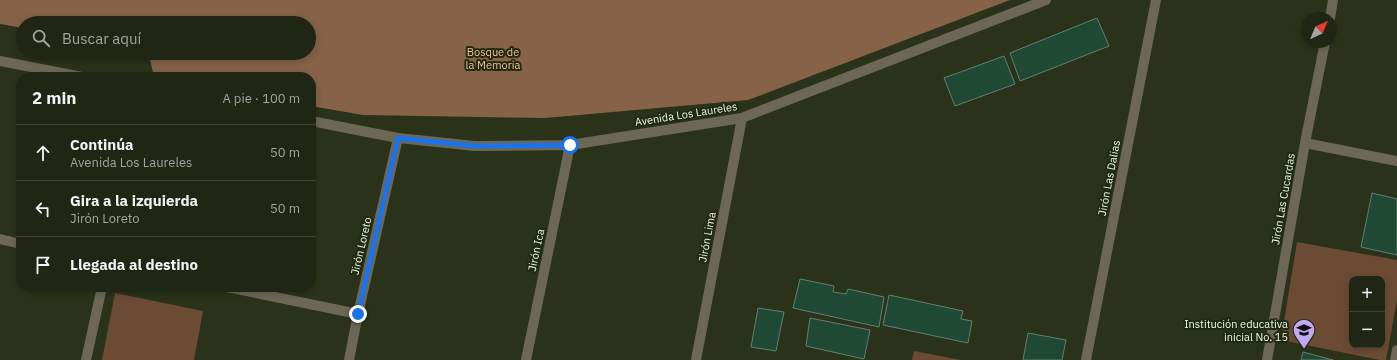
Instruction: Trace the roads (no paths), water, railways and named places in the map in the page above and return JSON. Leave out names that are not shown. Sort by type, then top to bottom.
[{"type":"street","name":"Avenida Los Laureles","points":[[316,122],[398,138],[475,146],[570,145],[742,118],[1046,0]]},
{"type":"street","name":"Jirón Las Dalias","points":[[1086,360],[1156,0]]},
{"type":"street","points":[[1331,12],[1333,0]]},
{"type":"street","name":"Jirón Las Cucardas","points":[[1267,360],[1305,143],[1324,48]]},
{"type":"street","points":[[0,61],[56,72]]},
{"type":"street","name":"Jirón Lima","points":[[696,360],[742,118]]},
{"type":"street","name":"Jirón Loreto","points":[[349,360],[398,138]]},
{"type":"street","points":[[1305,143],[1397,161]]},
{"type":"street","name":"Jirón Ica","points":[[526,360],[570,145]]},
{"type":"street","points":[[0,239],[16,243]]},
{"type":"street","points":[[86,360],[101,292]]},
{"type":"street","points":[[251,292],[358,314]]},
{"type":"street","points":[[1395,360],[1397,350]]},
{"type":"place","name":"Institución educativa inicial No. 15","points":[[1304,350]]},
{"type":"park label","name":"Bosque de la Memoria","points":[[493,58]]}]
